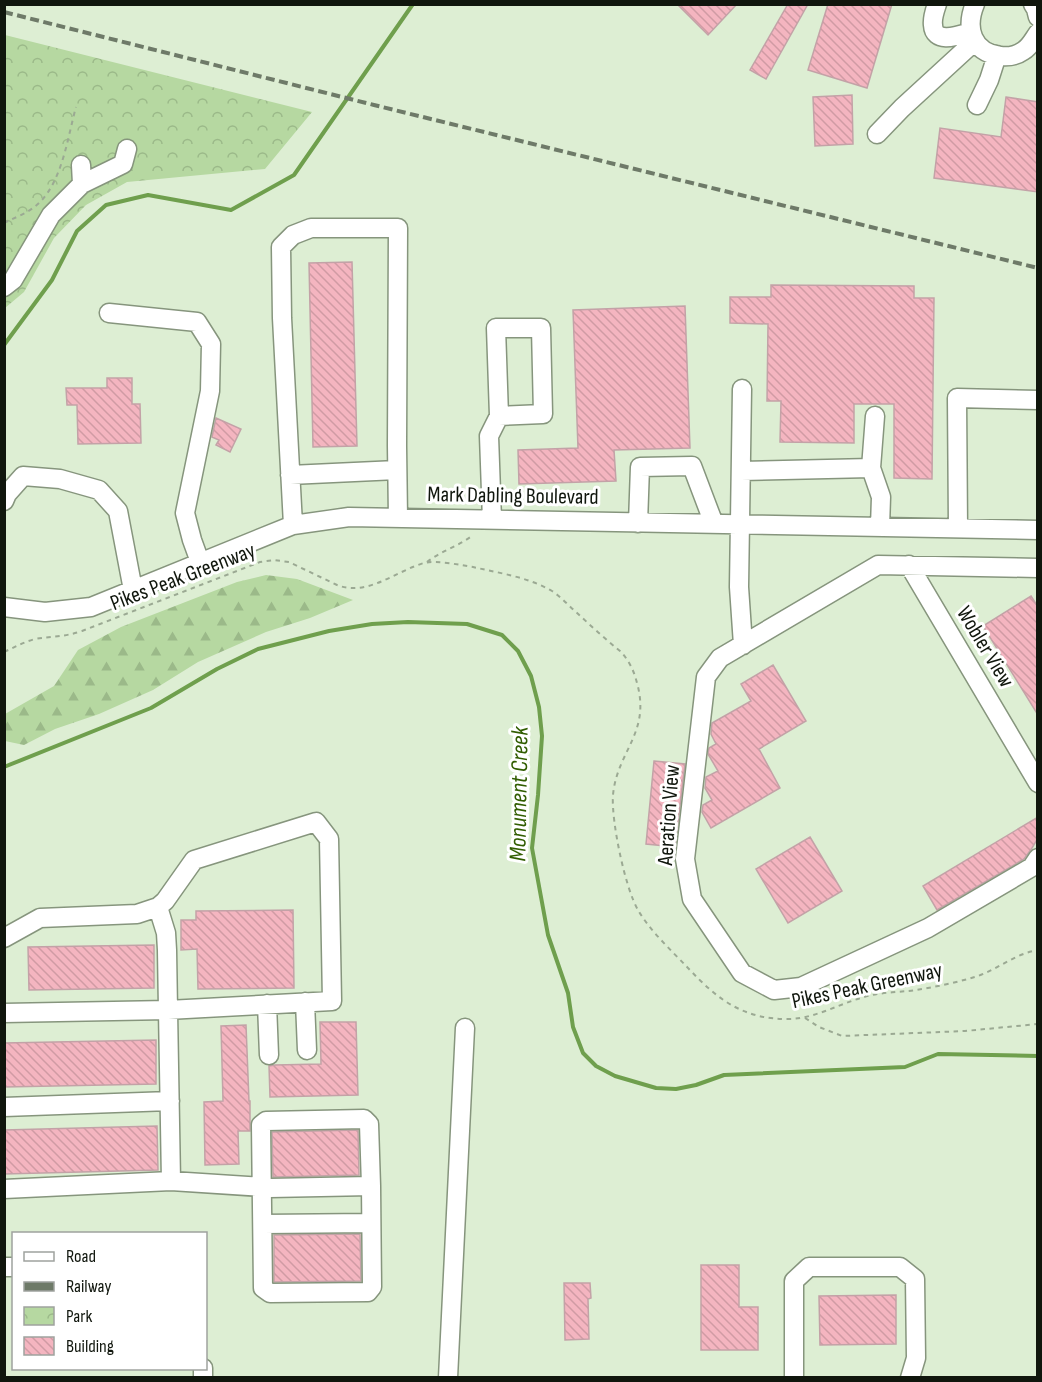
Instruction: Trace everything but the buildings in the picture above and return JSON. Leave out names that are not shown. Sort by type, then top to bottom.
[{"type":"street","points":[[936,4],[933,25],[935,31],[948,38],[973,36]]},
{"type":"street","points":[[1033,4],[1038,17]]},
{"type":"street","points":[[973,5],[970,20],[973,36],[982,49],[991,54],[1008,57],[1022,52],[1038,33]]},
{"type":"street","points":[[877,134],[973,36]]},
{"type":"street","points":[[977,105],[989,80],[997,55]]},
{"type":"street","points":[[4,287],[13,280],[51,215],[82,184],[123,164],[127,149]]},
{"type":"street","points":[[81,165],[82,184]]},
{"type":"street","points":[[293,525],[282,318],[281,247],[292,235],[311,228],[398,228],[398,519]]},
{"type":"street","points":[[109,314],[197,322],[211,344],[210,391],[185,513],[200,562]]},
{"type":"street","points":[[492,520],[489,436],[499,416],[496,328],[541,327],[543,414],[499,416]]},
{"type":"street","points":[[742,389],[739,587],[742,645]]},
{"type":"street","points":[[958,528],[957,399],[1038,400]]},
{"type":"street","points":[[875,416],[871,468],[881,497],[879,527]]},
{"type":"street","points":[[638,522],[640,466],[692,466],[714,524]]},
{"type":"street","points":[[741,471],[871,468]]},
{"type":"street","points":[[290,475],[397,470]]},
{"type":"street","points":[[4,501],[7,494],[23,476],[60,479],[99,490],[118,510],[133,590]]},
{"type":"street","name":"Mark Dabling Boulevard","points":[[4,607],[45,612],[91,607],[293,525],[349,517],[1038,530]]},
{"type":"street","name":"Aeration View","points":[[1038,568],[878,565],[720,658],[706,677],[685,859],[692,899],[742,974],[774,990],[801,987],[928,928],[1032,867],[1038,858]]},
{"type":"street","name":"Wobler View","points":[[909,566],[1038,783]]},
{"type":"street","points":[[4,938],[40,918],[137,914],[158,907],[165,901],[194,860],[316,822],[329,839],[332,1001],[168,1010],[4,1013]]},
{"type":"street","points":[[158,907],[167,942],[171,1181]]},
{"type":"street","points":[[305,1002],[307,1050]]},
{"type":"street","points":[[267,1004],[269,1055]]},
{"type":"street","points":[[448,1377],[465,1028]]},
{"type":"street","points":[[4,1107],[170,1101]]},
{"type":"street","points":[[364,1119],[369,1124],[371,1186],[372,1287],[368,1292],[270,1293],[263,1288],[262,1187],[261,1125],[266,1121],[364,1119]]},
{"type":"street","points":[[4,1189],[171,1181],[262,1187],[371,1186]]},
{"type":"street","points":[[263,1224],[371,1222]]},
{"type":"street","points":[[794,1377],[794,1281],[809,1268],[900,1267],[915,1279],[916,1358],[910,1377]]},
{"type":"path","points":[[4,223],[34,208],[51,189],[60,169],[76,107]]},
{"type":"path","points":[[427,562],[467,540],[492,520]]},
{"type":"path","name":"Pikes Peak Greenway","points":[[4,652],[36,639],[60,637],[82,631],[260,562],[274,560],[289,562],[346,588],[376,584],[427,562],[482,569],[516,577],[545,587],[566,602],[627,658],[639,688],[641,715],[637,731],[616,776],[614,788],[613,809],[626,879],[637,909],[651,927],[696,976],[727,1003],[760,1016],[781,1019],[804,1017],[864,997],[921,989],[971,978],[1018,955],[1038,950]]},
{"type":"path","points":[[804,1017],[819,1027],[842,1036],[965,1031],[1038,1024]]},
{"type":"green space","points":[[5,35],[312,112],[265,169],[127,182],[86,205],[54,238],[24,292],[5,308]]},
{"type":"green space","points":[[266,575],[297,579],[353,600],[310,618],[266,632],[198,662],[153,690],[99,714],[55,729],[24,745],[5,741],[5,714],[54,686],[78,650],[121,627],[237,582]]},
{"type":"waterway","points":[[4,345],[52,280],[77,231],[106,205],[148,195],[231,210],[294,175],[413,4]]},
{"type":"waterway","name":"Monument Creek","points":[[4,767],[151,708],[217,669],[258,649],[329,631],[372,624],[408,622],[467,624],[502,635],[518,651],[531,676],[539,707],[542,736],[532,848],[548,935],[568,993],[573,1027],[583,1053],[596,1066],[615,1076],[656,1088],[676,1089],[724,1075],[905,1067],[938,1054],[1038,1056]]},
{"type":"railway","points":[[4,12],[1038,268]]}]
